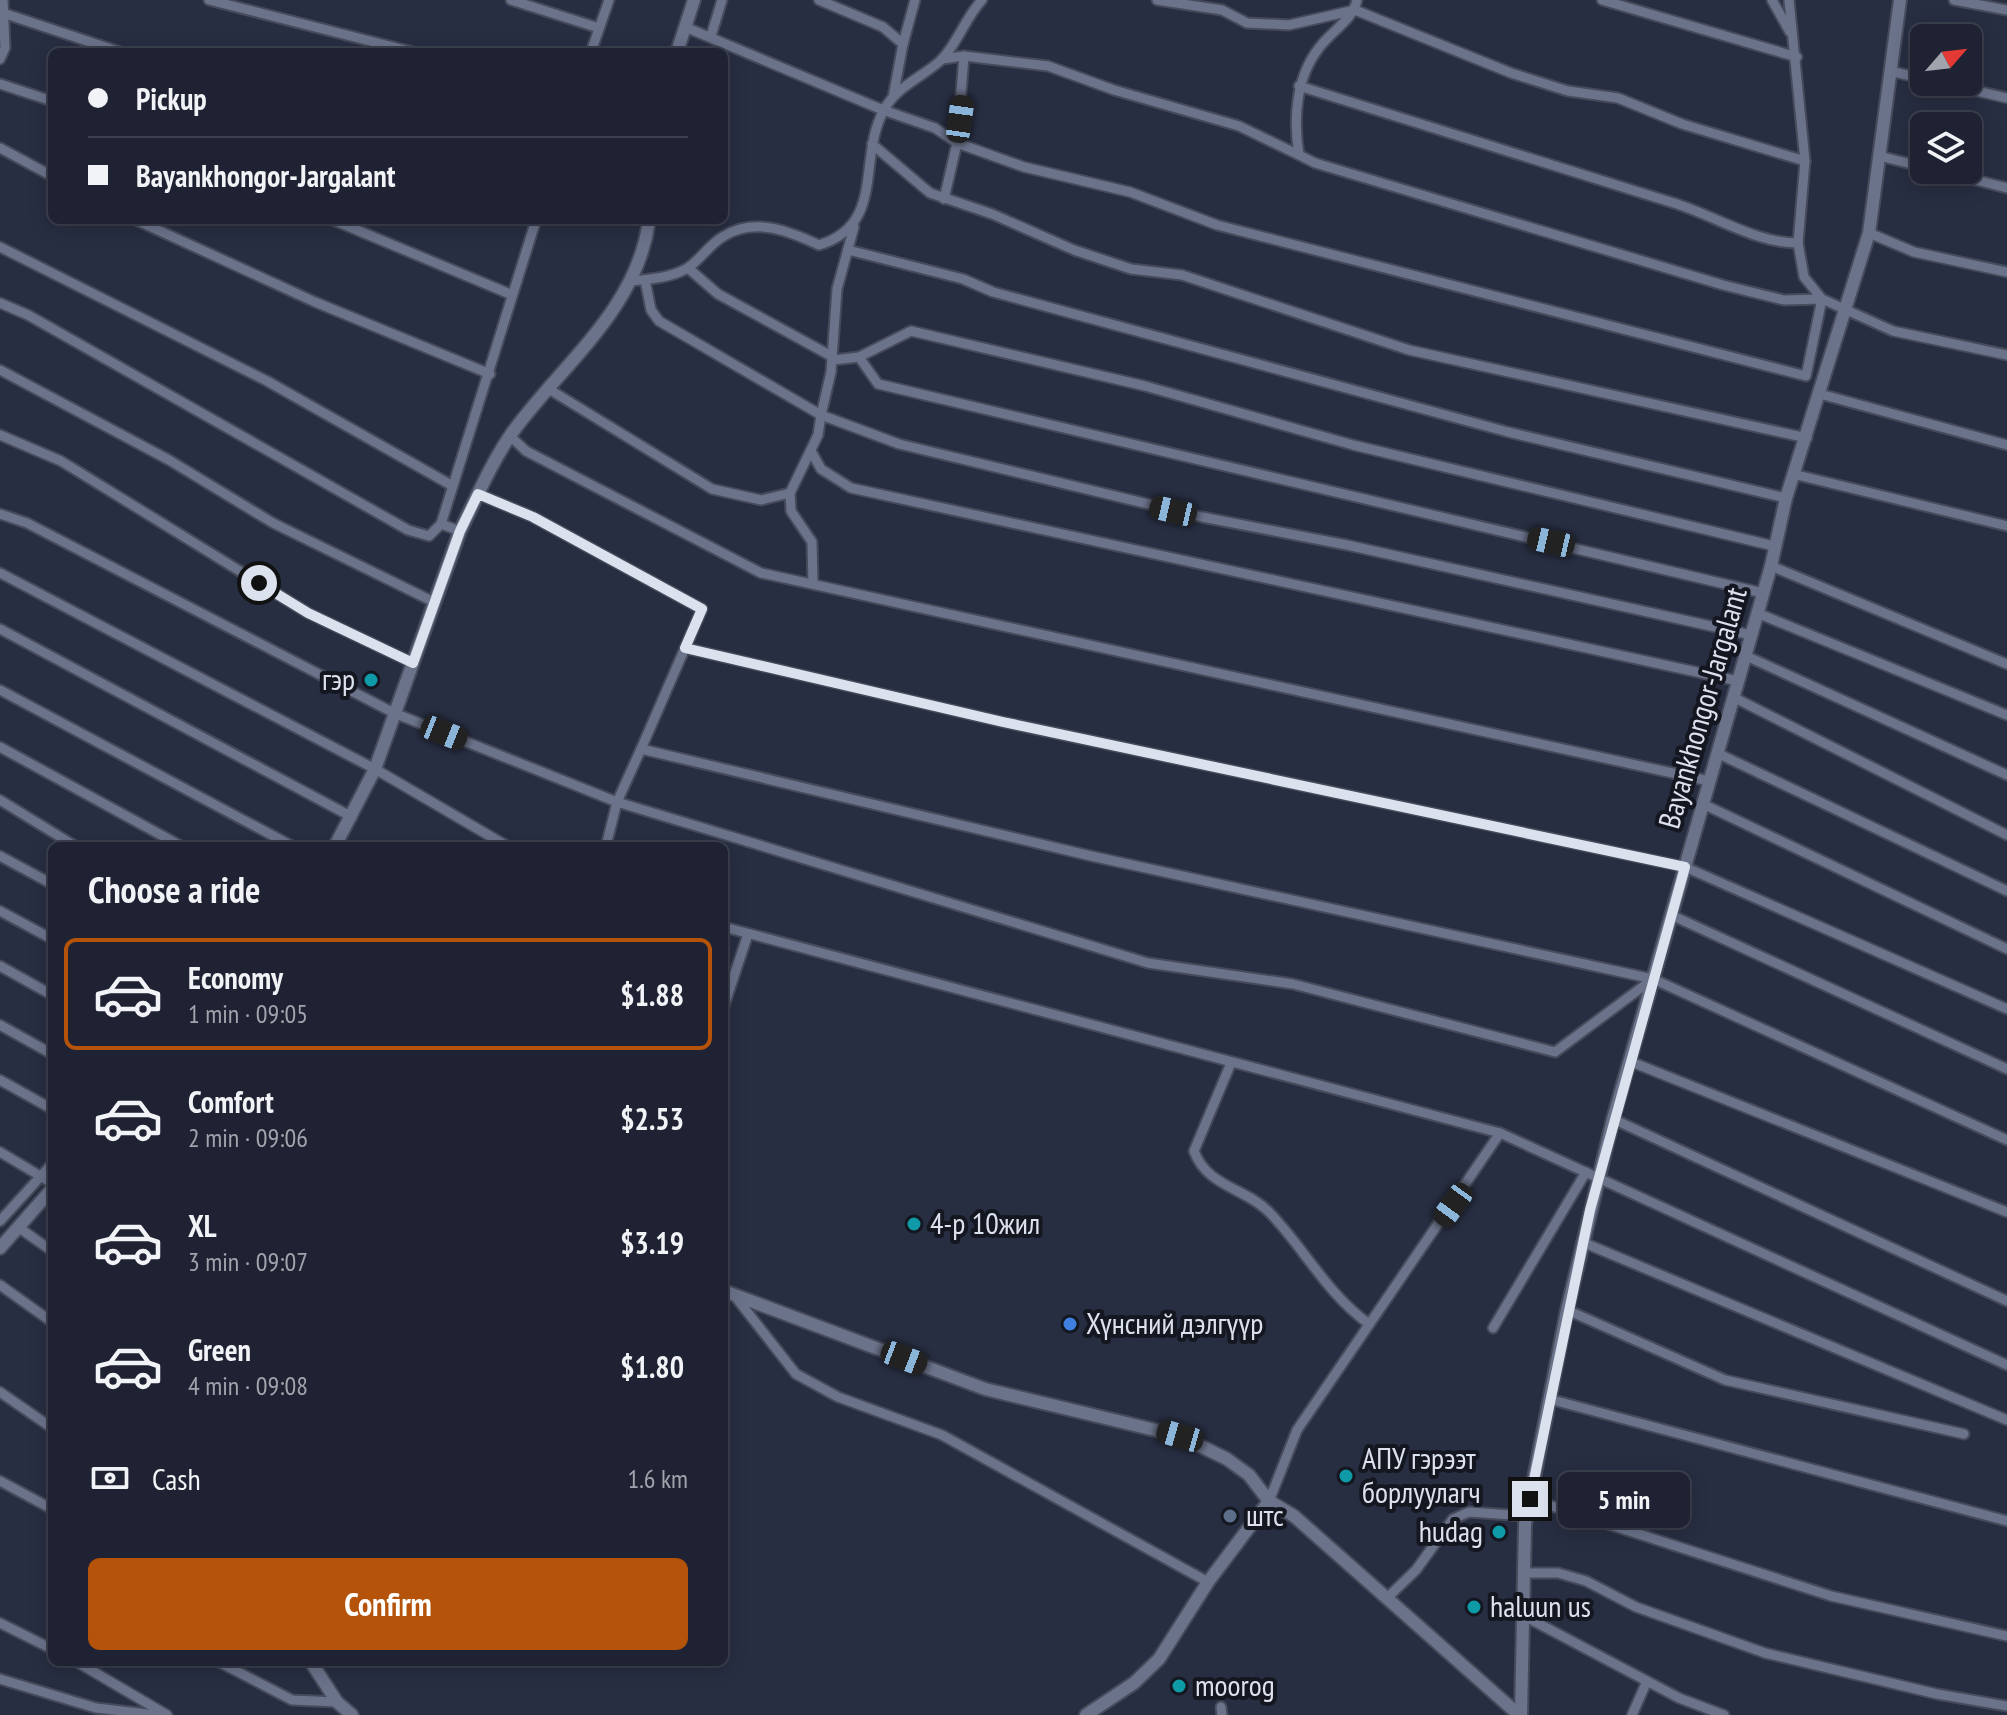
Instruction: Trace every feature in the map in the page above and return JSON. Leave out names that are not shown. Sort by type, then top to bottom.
[{"type":"street","points":[[0,59],[5,48],[6,14],[3,0]]},
{"type":"street","points":[[209,0],[397,48]]},
{"type":"street","points":[[511,0],[599,28]]},
{"type":"street","points":[[592,48],[609,0]]},
{"type":"street","points":[[678,48],[694,0]]},
{"type":"street","points":[[711,36],[722,0]]},
{"type":"street","points":[[819,0],[883,27],[903,44]]},
{"type":"street","points":[[893,97],[915,0]]},
{"type":"street","points":[[813,584],[812,542],[791,511],[790,493],[811,451],[821,415],[833,358],[837,289],[866,194],[872,144],[883,110],[893,97],[942,59],[982,0]]},
{"type":"street","points":[[1157,0],[1222,10],[1247,23],[1289,25],[1356,5],[1511,73],[1568,91],[1618,98],[1695,129],[1805,161]]},
{"type":"street","points":[[1602,0],[1797,57]]},
{"type":"street","points":[[1772,0],[1794,39]]},
{"type":"street","points":[[1789,0],[1805,161],[1798,243],[1804,277],[1822,299],[1846,313],[1893,331],[2007,355]]},
{"type":"street","name":"Bayankhongor-Jargalant","points":[[1520,1715],[1526,1617],[1526,1516],[1582,1242],[1629,1061],[1771,566],[1786,498],[1797,475],[1869,233],[1900,0]]},
{"type":"street","points":[[1954,0],[2007,10]]},
{"type":"street","points":[[1299,155],[1296,138],[1299,86],[1318,49],[1356,5]]},
{"type":"street","points":[[6,14],[108,48]]},
{"type":"street","points":[[685,27],[883,110],[935,128],[957,143],[1024,167],[1130,192],[1217,225],[1806,376],[1821,389],[2007,445]]},
{"type":"street","points":[[942,59],[964,56],[1048,66],[1114,90],[1239,126],[1315,163],[1723,285],[1784,300],[1822,299]]},
{"type":"street","points":[[944,199],[957,143],[964,56]]},
{"type":"street","points":[[1890,71],[1910,76]]},
{"type":"street","points":[[0,84],[48,100]]},
{"type":"street","points":[[1299,86],[1686,207],[1752,234],[1783,243],[1798,243]]},
{"type":"street","points":[[1982,92],[2007,98]]},
{"type":"street","points":[[872,144],[930,193],[992,214],[1102,260],[1131,269],[1182,275],[1409,350],[1807,438]]},
{"type":"street","points":[[0,148],[48,174]]},
{"type":"street","points":[[1879,156],[1910,164]]},
{"type":"street","points":[[1982,182],[2007,188]]},
{"type":"street","points":[[145,224],[315,302],[490,374]]},
{"type":"street","points":[[343,224],[510,294]]},
{"type":"street","points":[[0,303],[28,315],[408,530],[429,536],[441,524],[451,485],[490,374],[510,294],[535,224]]},
{"type":"street","points":[[337,842],[375,769],[460,531],[478,494],[510,436],[598,329],[631,281],[648,224]]},
{"type":"street","points":[[631,281],[688,268],[723,236],[753,225],[791,232],[819,245],[833,241],[854,227]]},
{"type":"street","points":[[1869,233],[1914,252],[2007,272]]},
{"type":"street","points":[[0,247],[267,381],[451,485]]},
{"type":"street","points":[[848,250],[963,279],[993,292],[1508,432],[1786,498]]},
{"type":"street","points":[[688,268],[718,294],[833,358],[859,357],[911,331],[1145,386],[1353,445],[1774,546]]},
{"type":"street","points":[[645,280],[651,310],[659,321],[821,415],[899,444],[1140,503],[1751,635]]},
{"type":"street","points":[[1806,376],[1822,299]]},
{"type":"street","points":[[859,357],[878,384],[1763,593]]},
{"type":"street","points":[[0,370],[169,460],[273,523],[434,602]]},
{"type":"street","points":[[547,388],[712,489],[761,500],[790,493]]},
{"type":"street","points":[[0,435],[61,461],[308,613],[413,663]]},
{"type":"street","points":[[510,436],[526,451],[761,573],[1709,781]]},
{"type":"street","points":[[811,451],[821,469],[851,488],[1738,681]]},
{"type":"street","points":[[1797,475],[2007,526]]},
{"type":"street","points":[[478,494],[533,517],[702,609],[617,802],[607,842]]},
{"type":"street","points":[[0,514],[27,523],[394,713],[617,802],[1148,963],[1293,984],[1555,1052],[1653,979]]},
{"type":"street","points":[[441,524],[460,531]]},
{"type":"street","points":[[1771,566],[2007,664]]},
{"type":"street","points":[[0,573],[375,769],[500,842]]},
{"type":"street","points":[[1757,613],[2007,715]]},
{"type":"street","points":[[0,629],[352,817]]},
{"type":"street","points":[[685,648],[1003,722],[1685,867],[2007,1009]]},
{"type":"street","points":[[1744,655],[2007,775]]},
{"type":"street","points":[[0,690],[285,842]]},
{"type":"street","points":[[1733,697],[2007,835]]},
{"type":"street","points":[[0,747],[174,842]]},
{"type":"street","points":[[641,749],[1091,856],[1653,979],[2007,1140]]},
{"type":"street","points":[[1717,753],[2007,891]]},
{"type":"street","points":[[0,800],[68,842]]},
{"type":"street","points":[[1703,804],[2007,949]]},
{"type":"street","points":[[0,856],[48,882]]},
{"type":"street","points":[[0,911],[48,937]]},
{"type":"street","points":[[1671,915],[2007,1069]]},
{"type":"street","points":[[728,928],[1500,1133],[2007,1365]]},
{"type":"street","points":[[728,994],[748,934]]},
{"type":"street","points":[[0,966],[48,993]]},
{"type":"street","points":[[0,1025],[48,1052]]},
{"type":"street","points":[[1629,1061],[2007,1212]]},
{"type":"street","points":[[1231,1063],[1194,1151],[1199,1164],[1227,1188],[1268,1210],[1343,1305],[1369,1324]]},
{"type":"street","points":[[0,1080],[48,1107]]},
{"type":"street","points":[[1613,1119],[2007,1301]]},
{"type":"street","points":[[1086,1715],[1134,1683],[1159,1659],[1208,1582],[1269,1501],[1297,1430],[1500,1133]]},
{"type":"street","points":[[0,1152],[48,1183]]},
{"type":"street","points":[[0,1221],[48,1167]]},
{"type":"street","points":[[1493,1328],[1586,1172]]},
{"type":"street","points":[[0,1248],[48,1191]]},
{"type":"street","points":[[18,1227],[48,1248]]},
{"type":"street","points":[[1582,1242],[2007,1420]]},
{"type":"street","points":[[0,1285],[48,1319]]},
{"type":"street","points":[[728,1292],[985,1389],[1180,1436],[1227,1459],[1249,1475],[1269,1501],[1294,1516],[1520,1715]]},
{"type":"street","points":[[728,1292],[796,1374],[838,1397],[942,1435],[1208,1582]]},
{"type":"street","points":[[1567,1310],[1725,1380],[1964,1434]]},
{"type":"street","points":[[0,1392],[48,1425]]},
{"type":"street","points":[[1549,1399],[2007,1521]]},
{"type":"street","points":[[0,1481],[48,1507]]},
{"type":"street","points":[[1530,1499],[1831,1596],[2007,1636]]},
{"type":"street","points":[[1387,1598],[1416,1570],[1453,1519],[1469,1512],[1526,1516]]},
{"type":"street","points":[[1525,1573],[1558,1573],[1586,1581],[1636,1607],[1765,1653],[1937,1694],[2007,1706]]},
{"type":"street","points":[[1526,1617],[1679,1698],[1724,1715]]},
{"type":"street","points":[[0,1623],[48,1647]]},
{"type":"street","points":[[84,1666],[167,1715]]},
{"type":"street","points":[[227,1666],[292,1700],[337,1702]]},
{"type":"street","points":[[314,1666],[337,1702],[352,1715]]},
{"type":"street","points":[[0,1679],[96,1708],[156,1715]]},
{"type":"street","points":[[1632,1715],[1647,1681]]},
{"type":"place","name":"гэр","points":[[371,680]]},
{"type":"place","name":"4-р 10жил","points":[[914,1224]]},
{"type":"place","name":"Хүнсний дэлгүүр","points":[[1070,1324]]},
{"type":"place","name":"АПУ гэрээт борлуулагч","points":[[1346,1476]]},
{"type":"place","name":"штс","points":[[1230,1516]]},
{"type":"place","name":"hudag","points":[[1499,1532]]},
{"type":"place","name":"haluun us","points":[[1474,1607]]},
{"type":"place","name":"moorog","points":[[1179,1686]]},
{"type":"route","points":[[259,583],[308,613],[413,663],[460,531],[478,494],[533,517],[702,609],[685,648],[1003,722],[1685,867],[1590,1210],[1530,1499]]}]
